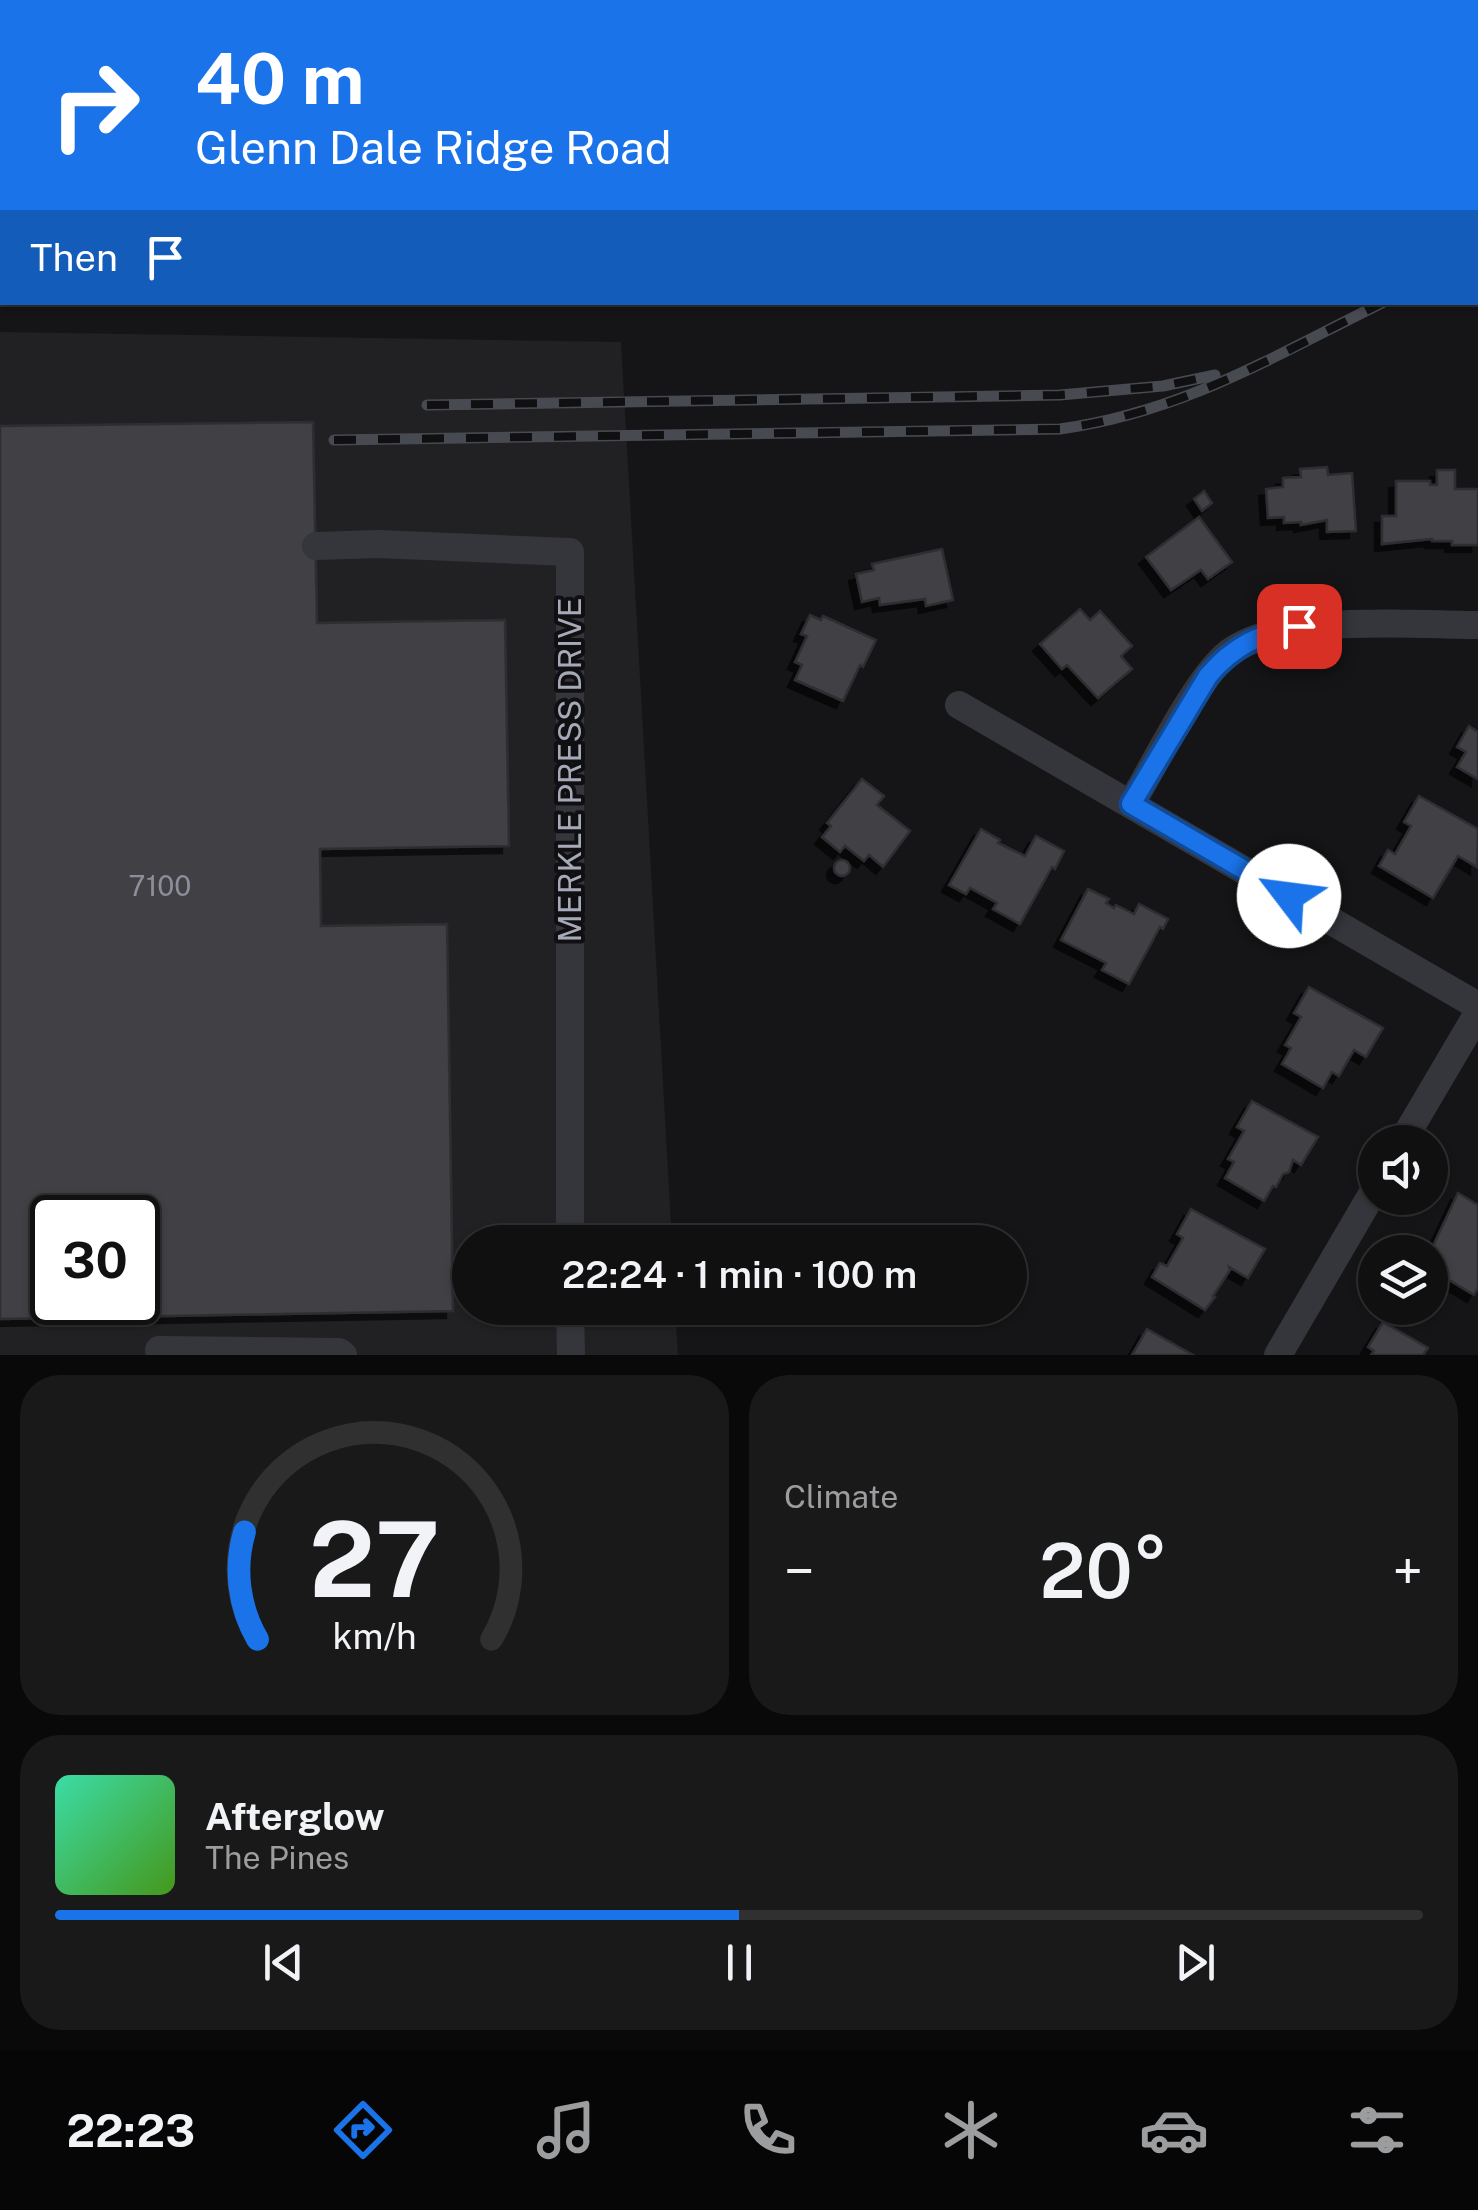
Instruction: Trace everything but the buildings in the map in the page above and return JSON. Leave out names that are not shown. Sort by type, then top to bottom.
[{"type":"street","name":"MERKLE PRESS DRIVE","points":[[316,546],[378,544],[570,552],[570,1225]]},
{"type":"street","points":[[1131,804],[1208,676],[1240,645],[1265,633],[1299,626],[1478,624]]},
{"type":"street","points":[[959,705],[1478,1010],[1412,1125]]},
{"type":"street","points":[[1278,1355],[1360,1215]]},
{"type":"street","points":[[570,1325],[571,1355]]},
{"type":"street","points":[[159,1350],[343,1355]]},
{"type":"shaded area","points":[[0,332],[621,342],[671,1225],[452,1225],[452,1325],[676,1325],[678,1355],[0,1355]]},
{"type":"railway","points":[[334,440],[1060,429],[1105,421],[1188,396],[1378,305]]},
{"type":"railway","points":[[427,405],[1060,395],[1163,386],[1215,375]]},
{"type":"route","points":[[1289,896],[1131,804],[1208,676],[1223,658],[1265,633],[1299,626]]}]
